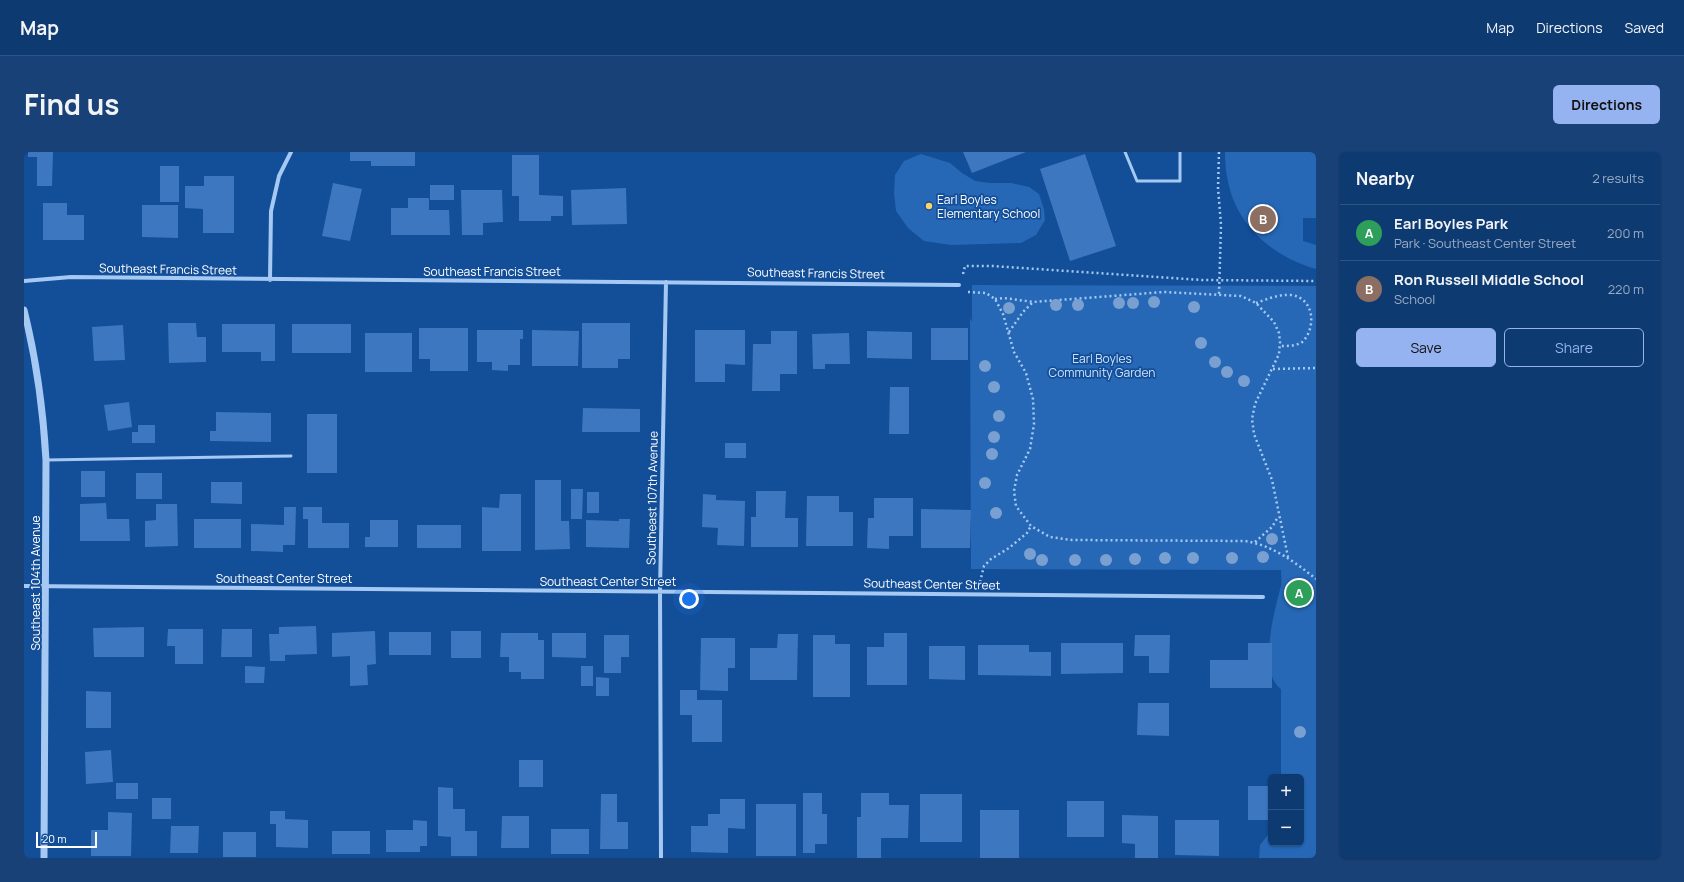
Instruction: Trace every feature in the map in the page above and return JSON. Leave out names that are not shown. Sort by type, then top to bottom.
[{"type":"street","points":[[270,280],[271,211],[279,176],[291,152]]},
{"type":"street","name":"Southeast Francis Street","points":[[24,281],[71,278],[959,285]]},
{"type":"street","name":"Southeast 107th Avenue","points":[[660,858],[660,591],[666,282]]},
{"type":"street","name":"Southeast 104th Avenue","points":[[24,310],[42,394],[46,460],[44,858]]},
{"type":"street","name":"Southeast Center Street","points":[[24,586],[1263,597]]},
{"type":"lane","points":[[1125,152],[1137,181],[1180,181],[1180,152]]},
{"type":"lane","points":[[46,460],[291,456]]},
{"type":"path","points":[[1219,152],[1218,188],[1221,225],[1219,294]]},
{"type":"path","points":[[1316,281],[1219,281],[992,266],[965,266],[959,285],[967,292],[986,293],[995,299],[1003,314],[1014,352],[1026,373],[1033,399],[1034,424],[1030,449],[1017,475],[1014,491],[1016,506],[1031,526],[1050,537],[1072,540],[1254,542],[1288,557],[1316,579]]},
{"type":"path","points":[[995,299],[1004,298],[1033,302],[1164,292],[1241,296],[1256,303],[1274,322],[1279,333],[1279,354],[1255,404],[1252,419],[1254,434],[1272,480],[1288,557]]},
{"type":"path","points":[[1256,303],[1281,295],[1301,297],[1308,301],[1313,308],[1315,316]]},
{"type":"path","points":[[1009,332],[1023,312],[1033,302]]},
{"type":"path","points":[[1280,346],[1301,343],[1314,332]]},
{"type":"path","points":[[1273,369],[1316,368]]},
{"type":"path","points":[[1254,542],[1272,528],[1279,516]]},
{"type":"path","points":[[977,594],[984,566],[991,559],[1009,548],[1027,533],[1031,526]]},
{"type":"green space","points":[[1225,152],[1316,152],[1316,218],[1303,218],[1303,241],[1316,245],[1316,269],[1301,264],[1274,249],[1250,228],[1234,201],[1229,186],[1225,165]]},
{"type":"green space","points":[[921,154],[950,163],[975,181],[989,183],[1011,183],[1029,187],[1039,194],[1044,209],[1045,220],[1036,235],[1021,243],[951,245],[924,241],[908,228],[896,211],[894,193],[895,175],[904,161]]},
{"type":"green space","name":"Earl Boyles Community Garden","points":[[972,285],[1316,286],[1316,858],[1259,858],[1260,845],[1268,835],[1268,846],[1304,846],[1304,774],[1281,774],[1281,689],[1274,681],[1270,669],[1270,640],[1281,584],[1281,570],[971,569],[970,318],[972,322]]},
{"type":"building","points":[[28,152],[53,152],[52,186],[37,186],[37,157],[28,157]]},
{"type":"building","points":[[350,152],[415,152],[415,166],[371,166],[371,161],[350,161]]},
{"type":"building","points":[[963,152],[1026,152],[972,173]]},
{"type":"building","points":[[1085,154],[1116,246],[1070,261],[1040,169]]},
{"type":"building","points":[[512,155],[539,155],[539,195],[563,196],[563,216],[551,216],[551,221],[519,221],[519,196],[512,196]]},
{"type":"building","points":[[160,166],[179,166],[179,202],[160,202]]},
{"type":"building","points":[[204,176],[234,176],[234,233],[203,233],[203,209],[185,208],[185,186],[204,186]]},
{"type":"building","points":[[333,183],[362,189],[350,241],[322,236]]},
{"type":"building","points":[[430,185],[454,185],[454,200],[430,200]]},
{"type":"building","points":[[626,188],[627,224],[572,225],[571,190]]},
{"type":"building","points":[[461,190],[502,190],[503,222],[483,223],[483,235],[462,235]]},
{"type":"building","points":[[408,198],[429,198],[429,210],[449,210],[450,235],[391,235],[391,208],[408,208]]},
{"type":"building","points":[[43,203],[67,203],[67,215],[84,215],[84,240],[43,240]]},
{"type":"building","points":[[142,205],[178,205],[178,238],[142,237]]},
{"type":"building","points":[[168,323],[196,323],[197,337],[206,337],[206,362],[169,363]]},
{"type":"building","points":[[582,323],[630,323],[630,359],[618,359],[618,368],[582,368]]},
{"type":"building","points":[[222,324],[275,324],[275,361],[261,361],[261,352],[222,352]]},
{"type":"building","points":[[292,324],[351,324],[351,353],[292,353]]},
{"type":"building","points":[[123,325],[125,360],[94,361],[92,327]]},
{"type":"building","points":[[419,328],[468,328],[468,371],[430,371],[430,359],[419,359]]},
{"type":"building","points":[[931,328],[968,328],[968,360],[931,360]]},
{"type":"building","points":[[477,330],[523,330],[523,339],[520,339],[520,365],[508,365],[508,371],[492,370],[492,362],[477,362]]},
{"type":"building","points":[[532,330],[579,331],[578,366],[532,366]]},
{"type":"building","points":[[695,330],[745,330],[745,365],[725,364],[725,382],[695,382]]},
{"type":"building","points":[[771,331],[797,331],[797,374],[780,374],[780,391],[752,391],[753,344],[771,344]]},
{"type":"building","points":[[867,331],[912,332],[912,359],[867,358]]},
{"type":"building","points":[[365,333],[412,333],[412,372],[365,372]]},
{"type":"building","points":[[849,333],[850,364],[825,364],[825,369],[813,369],[812,334]]},
{"type":"building","points":[[890,387],[909,387],[909,434],[889,434]]},
{"type":"building","points":[[129,402],[132,427],[108,431],[104,405]]},
{"type":"building","points":[[583,408],[640,409],[640,432],[582,432]]},
{"type":"building","points":[[216,412],[271,413],[271,442],[210,441],[210,431],[216,431]]},
{"type":"building","points":[[307,414],[337,414],[337,473],[307,473]]},
{"type":"building","points":[[138,425],[155,425],[155,443],[132,443],[132,432],[138,432]]},
{"type":"building","points":[[725,443],[746,443],[746,458],[725,458]]},
{"type":"building","points":[[81,471],[105,471],[105,497],[81,497]]},
{"type":"building","points":[[136,473],[162,473],[162,499],[136,499]]},
{"type":"building","points":[[535,480],[561,480],[561,521],[569,521],[570,549],[535,550]]},
{"type":"building","points":[[211,482],[242,482],[242,504],[211,503]]},
{"type":"building","points":[[571,489],[583,489],[582,519],[571,519]]},
{"type":"building","points":[[756,491],[786,491],[785,518],[798,518],[798,547],[751,547],[751,517],[756,517]]},
{"type":"building","points":[[587,492],[599,492],[599,513],[587,513]]},
{"type":"building","points":[[500,494],[521,494],[521,551],[482,551],[482,507],[499,508]]},
{"type":"building","points":[[703,494],[716,495],[716,500],[745,501],[744,546],[717,545],[718,528],[702,527]]},
{"type":"building","points":[[807,496],[839,496],[839,512],[853,512],[853,546],[806,546]]},
{"type":"building","points":[[874,498],[913,498],[913,536],[889,536],[889,549],[867,548],[868,518],[874,518]]},
{"type":"building","points":[[106,503],[107,519],[129,519],[130,541],[80,541],[80,504]]},
{"type":"building","points":[[156,504],[177,504],[178,546],[145,547],[145,521],[156,520]]},
{"type":"building","points":[[284,507],[296,507],[295,545],[283,545],[283,552],[251,551],[251,524],[284,525]]},
{"type":"building","points":[[303,507],[322,507],[322,523],[349,523],[349,548],[308,548],[308,519],[303,519]]},
{"type":"building","points":[[921,509],[971,510],[970,548],[921,548]]},
{"type":"building","points":[[194,519],[241,519],[241,548],[194,548]]},
{"type":"building","points":[[619,519],[630,519],[629,548],[586,547],[586,520],[619,521]]},
{"type":"building","points":[[370,520],[398,520],[398,547],[365,547],[365,537],[370,537]]},
{"type":"building","points":[[417,525],[461,525],[461,548],[417,548]]},
{"type":"building","points":[[316,626],[317,654],[285,655],[285,661],[270,661],[269,634],[279,634],[279,627]]},
{"type":"building","points":[[144,627],[144,657],[94,657],[93,628]]},
{"type":"building","points":[[168,629],[203,629],[203,664],[175,664],[175,646],[167,646]]},
{"type":"building","points":[[222,629],[252,629],[252,657],[221,657]]},
{"type":"building","points":[[375,631],[376,664],[367,665],[368,685],[350,686],[350,656],[332,657],[332,633]]},
{"type":"building","points":[[451,631],[481,631],[481,658],[451,658]]},
{"type":"building","points":[[389,632],[431,632],[431,655],[389,655]]},
{"type":"building","points":[[501,633],[538,633],[538,640],[544,640],[544,679],[521,679],[521,672],[509,672],[509,657],[500,657]]},
{"type":"building","points":[[552,633],[586,633],[586,658],[552,657]]},
{"type":"building","points":[[884,633],[907,633],[907,685],[867,685],[867,647],[884,647]]},
{"type":"building","points":[[778,634],[798,634],[797,680],[750,680],[750,648],[777,648]]},
{"type":"building","points":[[604,635],[629,635],[629,657],[621,657],[621,673],[604,673]]},
{"type":"building","points":[[813,635],[835,635],[835,644],[850,644],[850,697],[813,697]]},
{"type":"building","points":[[1135,635],[1170,635],[1169,673],[1149,673],[1149,656],[1134,656]]},
{"type":"building","points":[[701,638],[735,638],[735,668],[728,668],[728,691],[700,690]]},
{"type":"building","points":[[1061,643],[1123,643],[1123,673],[1061,674]]},
{"type":"building","points":[[1248,643],[1272,643],[1272,688],[1210,688],[1210,660],[1248,660]]},
{"type":"building","points":[[978,645],[1029,645],[1029,652],[1051,652],[1051,676],[978,675]]},
{"type":"building","points":[[929,646],[965,646],[965,680],[929,679]]},
{"type":"building","points":[[245,666],[265,667],[264,683],[245,683]]},
{"type":"building","points":[[581,666],[593,666],[593,686],[581,686]]},
{"type":"building","points":[[596,677],[609,678],[609,696],[596,696]]},
{"type":"building","points":[[680,690],[697,690],[697,700],[722,700],[722,742],[692,742],[692,715],[680,715]]},
{"type":"building","points":[[86,691],[111,692],[111,728],[86,728]]},
{"type":"building","points":[[1138,703],[1169,703],[1169,736],[1137,735]]},
{"type":"building","points":[[111,750],[113,782],[86,784],[85,752]]},
{"type":"building","points":[[519,760],[543,760],[543,787],[519,787]]},
{"type":"building","points":[[116,783],[138,783],[138,799],[116,799]]},
{"type":"building","points":[[1248,786],[1268,786],[1268,820],[1248,820]]},
{"type":"building","points":[[438,787],[453,788],[453,809],[465,809],[465,831],[477,831],[477,856],[451,856],[451,837],[438,836]]},
{"type":"building","points":[[803,793],[822,793],[822,814],[827,814],[827,844],[815,844],[815,853],[803,853]]},
{"type":"building","points":[[861,793],[889,793],[889,805],[909,805],[908,838],[881,838],[881,858],[857,858],[857,817],[861,817]]},
{"type":"building","points":[[601,794],[617,794],[617,822],[628,822],[628,849],[600,849]]},
{"type":"building","points":[[920,794],[962,794],[962,842],[920,842]]},
{"type":"building","points":[[152,798],[171,798],[171,819],[152,819]]},
{"type":"building","points":[[720,799],[745,799],[745,829],[728,828],[728,853],[691,852],[691,826],[708,826],[708,814],[720,814]]},
{"type":"building","points":[[1067,801],[1104,801],[1104,837],[1067,837]]},
{"type":"building","points":[[756,804],[796,804],[796,856],[756,856]]},
{"type":"building","points":[[980,810],[1019,810],[1019,858],[980,858]]},
{"type":"building","points":[[270,811],[285,811],[285,819],[308,820],[308,848],[276,847],[276,824],[270,824]]},
{"type":"building","points":[[108,812],[132,813],[131,856],[91,856],[91,830],[108,830]]},
{"type":"building","points":[[1122,815],[1158,816],[1158,858],[1135,858],[1135,844],[1122,843]]},
{"type":"building","points":[[502,816],[529,816],[529,848],[501,848]]},
{"type":"building","points":[[413,820],[427,821],[427,846],[420,846],[420,852],[386,852],[386,830],[413,830]]},
{"type":"building","points":[[1175,820],[1219,820],[1219,856],[1175,855]]},
{"type":"building","points":[[171,826],[199,826],[198,853],[170,853]]},
{"type":"building","points":[[551,829],[589,829],[589,854],[551,854]]},
{"type":"building","points":[[332,831],[370,831],[370,854],[332,854]]},
{"type":"building","points":[[223,832],[256,832],[256,857],[223,857]]},
{"type":"place","name":"Earl Boyles Elementary School","points":[[929,206]]},
{"type":"place","name":"Ron Russell Middle School","points":[[1263,219]]},
{"type":"place","name":"Earl Boyles Park","points":[[1299,593]]}]
